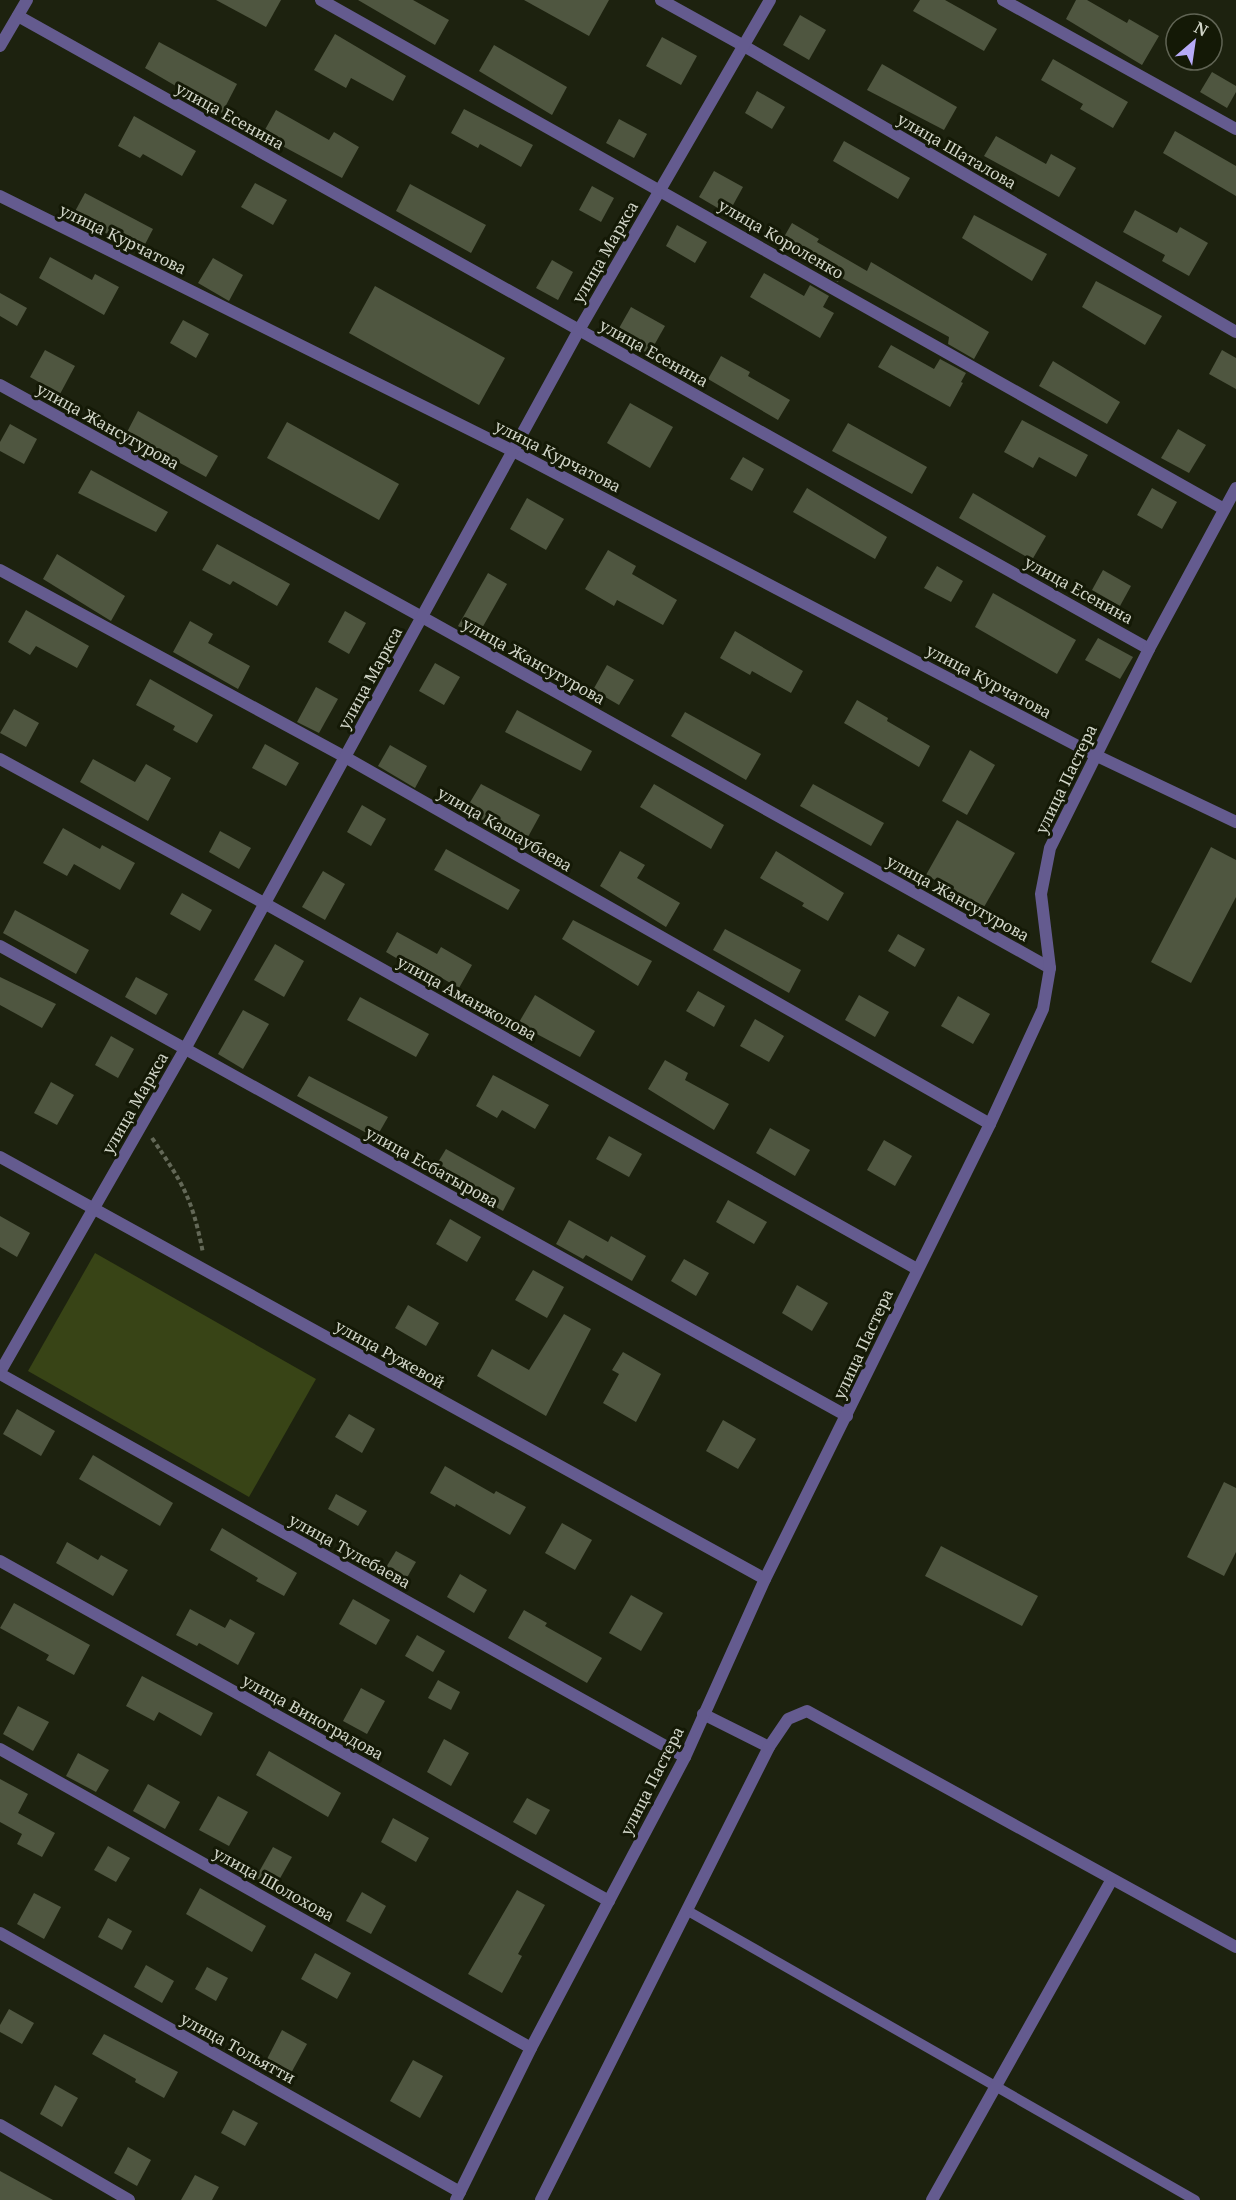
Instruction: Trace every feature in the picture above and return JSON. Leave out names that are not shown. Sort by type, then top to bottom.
[{"type":"street","points":[[0,46],[27,0]]},
{"type":"street","name":"улица Короленко","points":[[321,0],[661,189],[1224,509]]},
{"type":"street","name":"улица Шаталова","points":[[661,0],[1236,332]]},
{"type":"street","name":"улица Маркса","points":[[0,1373],[185,1049],[579,330],[770,0]]},
{"type":"street","points":[[1003,0],[1236,129]]},
{"type":"street","name":"улица Есенина","points":[[18,16],[1149,649]]},
{"type":"street","name":"улица Курчатова","points":[[0,196],[513,451],[1095,755],[1236,822]]},
{"type":"street","name":"улица Жансугурова","points":[[0,386],[422,617],[1050,968]]},
{"type":"street","name":"улица Пастера","points":[[458,2196],[531,2048],[685,1757],[765,1579],[847,1416],[916,1269],[990,1124],[1043,1009],[1050,968],[1041,894],[1050,848],[1149,649],[1236,488]]},
{"type":"street","name":"улица Кашаубаева","points":[[0,570],[345,757],[990,1124]]},
{"type":"street","name":"улица Аманжолова","points":[[0,759],[264,903],[916,1269]]},
{"type":"street","name":"улица Есбатырова","points":[[0,946],[847,1416]]},
{"type":"street","name":"улица Ружевой","points":[[0,1157],[765,1579]]},
{"type":"street","name":"улица Тулебаева","points":[[0,1373],[685,1757]]},
{"type":"street","name":"улица Виноградова","points":[[0,1562],[609,1901]]},
{"type":"street","points":[[541,2200],[769,1747],[788,1719],[807,1712],[1111,1881],[1236,1947]]},
{"type":"street","points":[[703,1714],[769,1747]]},
{"type":"street","name":"улица Шолохова","points":[[0,1749],[531,2048]]},
{"type":"street","points":[[932,2200],[1111,1881]]},
{"type":"street","name":"улица Тольятти","points":[[0,1933],[458,2196]]},
{"type":"street","points":[[0,2125],[129,2200]]},
{"type":"lane","points":[[688,1911],[1195,2200]]},
{"type":"path","points":[[142,1124],[187,1192],[195,1212],[206,1271]]},
{"type":"green space","points":[[95,1253],[316,1379],[249,1497],[28,1371]]},
{"type":"building","points":[[216,0],[281,0],[266,27]]},
{"type":"building","points":[[358,0],[413,0],[449,20],[435,45]]},
{"type":"building","points":[[524,0],[609,0],[589,36]]},
{"type":"building","points":[[920,0],[945,0],[997,29],[984,51],[913,11]]},
{"type":"building","points":[[1076,0],[1087,0],[1127,23],[1129,19],[1159,36],[1142,65],[1066,19]]},
{"type":"building","points":[[800,15],[826,30],[809,60],[783,45]]},
{"type":"building","points":[[335,34],[406,76],[393,101],[351,78],[346,88],[314,70]]},
{"type":"building","points":[[662,37],[697,56],[681,85],[646,66]]},
{"type":"building","points":[[159,42],[237,84],[222,113],[145,68]]},
{"type":"building","points":[[494,45],[567,87],[552,115],[479,71]]},
{"type":"building","points":[[1053,59],[1128,102],[1113,128],[1080,109],[1083,104],[1041,80]]},
{"type":"building","points":[[882,64],[957,107],[944,130],[867,90]]},
{"type":"building","points":[[1212,72],[1236,86],[1236,92],[1227,108],[1200,92]]},
{"type":"building","points":[[757,91],[785,107],[772,129],[745,113]]},
{"type":"building","points":[[464,109],[533,145],[521,167],[480,144],[478,148],[451,133]]},
{"type":"building","points":[[276,110],[329,140],[334,132],[359,147],[342,178],[262,135]]},
{"type":"building","points":[[134,116],[196,151],[182,176],[143,154],[140,158],[118,146]]},
{"type":"building","points":[[619,119],[647,134],[634,158],[606,143]]},
{"type":"building","points":[[1175,131],[1236,166],[1236,196],[1163,153]]},
{"type":"building","points":[[996,136],[1046,164],[1051,154],[1076,168],[1059,197],[984,156]]},
{"type":"building","points":[[844,141],[910,178],[898,199],[833,161]]},
{"type":"building","points":[[714,171],[743,187],[728,214],[699,197]]},
{"type":"building","points":[[255,183],[287,200],[273,225],[241,207]]},
{"type":"building","points":[[410,184],[486,225],[471,253],[396,211]]},
{"type":"building","points":[[592,186],[614,198],[601,222],[579,210]]},
{"type":"building","points":[[85,193],[153,229],[141,252],[73,215]]},
{"type":"building","points":[[1135,210],[1177,233],[1180,227],[1208,243],[1189,276],[1162,261],[1165,255],[1123,232]]},
{"type":"building","points":[[974,215],[1047,254],[1032,281],[962,238]]},
{"type":"building","points":[[792,223],[819,239],[817,242],[867,271],[871,262],[989,332],[974,359],[948,344],[949,337],[840,277],[838,282],[819,271],[821,267],[780,244]]},
{"type":"building","points":[[677,225],[707,242],[695,263],[666,246]]},
{"type":"building","points":[[50,257],[92,280],[95,274],[119,287],[104,315],[39,278]]},
{"type":"building","points":[[213,258],[243,275],[229,301],[198,283]]},
{"type":"building","points":[[552,260],[573,272],[558,300],[536,288]]},
{"type":"building","points":[[764,273],[804,296],[810,285],[829,296],[823,307],[834,313],[820,338],[750,297]]},
{"type":"building","points":[[1096,281],[1162,316],[1145,345],[1082,307]]},
{"type":"building","points":[[375,286],[505,358],[479,405],[349,333]]},
{"type":"building","points":[[0,293],[27,308],[17,326],[0,316]]},
{"type":"building","points":[[631,307],[665,326],[648,356],[614,337]]},
{"type":"building","points":[[183,320],[209,334],[196,358],[170,343]]},
{"type":"building","points":[[891,345],[934,369],[940,359],[966,373],[950,407],[878,367]]},
{"type":"building","points":[[45,350],[75,366],[60,394],[30,377]]},
{"type":"building","points":[[1222,350],[1236,358],[1236,389],[1209,374]]},
{"type":"building","points":[[721,356],[750,372],[748,376],[790,400],[778,420],[708,379]]},
{"type":"building","points":[[1053,361],[1120,402],[1107,424],[1039,386]]},
{"type":"building","points":[[630,403],[673,427],[650,468],[607,443]]},
{"type":"building","points":[[138,411],[218,456],[206,477],[126,434]]},
{"type":"building","points":[[1022,420],[1088,455],[1076,477],[1039,457],[1033,468],[1004,452]]},
{"type":"building","points":[[287,422],[399,484],[379,520],[267,458]]},
{"type":"building","points":[[848,423],[927,467],[912,494],[832,451]]},
{"type":"building","points":[[10,424],[37,439],[24,464],[0,451],[0,442]]},
{"type":"building","points":[[1178,429],[1206,445],[1189,473],[1161,458]]},
{"type":"building","points":[[743,457],[764,469],[752,491],[730,479]]},
{"type":"building","points":[[91,470],[168,512],[156,532],[78,493]]},
{"type":"building","points":[[807,488],[887,537],[875,559],[793,512]]},
{"type":"building","points":[[1152,488],[1177,502],[1162,529],[1137,515]]},
{"type":"building","points":[[973,493],[1046,536],[1032,560],[959,518]]},
{"type":"building","points":[[527,498],[564,519],[546,550],[510,529]]},
{"type":"building","points":[[217,544],[290,584],[277,606],[233,581],[230,585],[202,570]]},
{"type":"building","points":[[608,550],[636,566],[632,574],[677,600],[663,625],[617,600],[614,606],[585,589]]},
{"type":"building","points":[[57,554],[125,596],[111,621],[43,579]]},
{"type":"building","points":[[937,566],[963,581],[951,602],[924,588]]},
{"type":"building","points":[[1103,570],[1131,586],[1120,606],[1092,590]]},
{"type":"building","points":[[488,573],[507,584],[477,637],[458,626]]},
{"type":"building","points":[[993,593],[1076,640],[1057,674],[975,627]]},
{"type":"building","points":[[26,610],[89,646],[77,668],[36,646],[30,655],[8,642]]},
{"type":"building","points":[[345,611],[366,623],[349,654],[328,642]]},
{"type":"building","points":[[190,621],[213,634],[208,643],[250,666],[238,689],[173,652]]},
{"type":"building","points":[[735,631],[803,671],[791,693],[752,671],[750,675],[720,658]]},
{"type":"building","points":[[1098,638],[1133,657],[1120,679],[1085,660]]},
{"type":"building","points":[[435,663],[460,677],[444,705],[419,691]]},
{"type":"building","points":[[607,665],[634,680],[619,705],[593,690]]},
{"type":"building","points":[[150,679],[213,715],[197,743],[173,730],[175,726],[136,705]]},
{"type":"building","points":[[316,687],[338,699],[319,733],[297,722]]},
{"type":"building","points":[[857,700],[930,746],[919,767],[844,723]]},
{"type":"building","points":[[14,709],[39,723],[26,747],[0,733]]},
{"type":"building","points":[[517,710],[592,751],[581,771],[505,732]]},
{"type":"building","points":[[685,712],[761,754],[746,780],[671,736]]},
{"type":"building","points":[[265,744],[299,763],[286,786],[252,768]]},
{"type":"building","points":[[390,745],[427,766],[415,788],[378,766]]},
{"type":"building","points":[[970,750],[995,765],[967,815],[942,801]]},
{"type":"building","points":[[93,759],[135,782],[146,764],[171,778],[148,821],[80,782]]},
{"type":"building","points":[[481,784],[540,815],[523,846],[463,814]]},
{"type":"building","points":[[654,784],[724,825],[711,849],[640,807]]},
{"type":"building","points":[[813,784],[884,823],[871,846],[800,806]]},
{"type":"building","points":[[362,805],[386,819],[371,846],[347,832]]},
{"type":"building","points":[[957,820],[1015,853],[984,907],[926,875]]},
{"type":"building","points":[[63,828],[100,849],[102,845],[135,863],[120,890],[74,864],[67,876],[43,863]]},
{"type":"building","points":[[220,831],[251,848],[239,869],[209,852]]},
{"type":"building","points":[[1211,847],[1236,860],[1236,897],[1191,983],[1151,962]]},
{"type":"building","points":[[446,849],[520,890],[508,910],[434,870]]},
{"type":"building","points":[[620,851],[645,865],[637,878],[680,903],[666,927],[600,886]]},
{"type":"building","points":[[776,851],[844,893],[828,921],[802,906],[804,903],[760,878]]},
{"type":"building","points":[[323,871],[345,884],[325,920],[302,907]]},
{"type":"building","points":[[182,893],[212,910],[200,931],[170,914]]},
{"type":"building","points":[[15,910],[89,950],[76,974],[3,933]]},
{"type":"building","points":[[573,920],[652,961],[638,986],[562,939]]},
{"type":"building","points":[[725,929],[801,970],[789,993],[713,950]]},
{"type":"building","points":[[397,932],[437,954],[441,947],[472,965],[459,988],[416,963],[413,968],[386,952]]},
{"type":"building","points":[[898,934],[925,949],[915,967],[888,951]]},
{"type":"building","points":[[275,944],[304,961],[284,997],[254,980]]},
{"type":"building","points":[[0,977],[56,1004],[42,1028],[0,1005]]},
{"type":"building","points":[[136,977],[168,994],[156,1015],[125,997]]},
{"type":"building","points":[[698,991],[725,1006],[714,1027],[686,1011]]},
{"type":"building","points":[[535,995],[595,1031],[580,1057],[518,1024]]},
{"type":"building","points":[[859,995],[889,1012],[875,1037],[845,1020]]},
{"type":"building","points":[[958,996],[990,1014],[973,1044],[941,1026]]},
{"type":"building","points":[[360,997],[429,1034],[416,1057],[347,1020]]},
{"type":"building","points":[[243,1010],[269,1024],[243,1069],[218,1054]]},
{"type":"building","points":[[755,1019],[784,1036],[769,1062],[740,1046]]},
{"type":"building","points":[[111,1036],[134,1049],[118,1078],[95,1065]]},
{"type":"building","points":[[665,1060],[688,1073],[685,1080],[729,1104],[714,1130],[648,1089]]},
{"type":"building","points":[[493,1075],[549,1105],[535,1129],[502,1110],[497,1118],[476,1106]]},
{"type":"building","points":[[309,1076],[388,1117],[376,1138],[297,1096]]},
{"type":"building","points":[[51,1082],[74,1095],[57,1125],[34,1113]]},
{"type":"building","points":[[770,1128],[810,1150],[795,1176],[756,1153]]},
{"type":"building","points":[[609,1136],[642,1154],[629,1177],[596,1159]]},
{"type":"building","points":[[884,1140],[912,1156],[895,1186],[867,1170]]},
{"type":"building","points":[[446,1149],[515,1188],[503,1211],[432,1172]]},
{"type":"building","points":[[728,1200],[767,1222],[754,1244],[716,1222]]},
{"type":"building","points":[[0,1216],[30,1233],[17,1257],[0,1247]]},
{"type":"building","points":[[450,1219],[481,1237],[467,1262],[436,1244]]},
{"type":"building","points":[[569,1220],[608,1242],[611,1236],[646,1256],[632,1281],[586,1255],[583,1259],[556,1244]]},
{"type":"building","points":[[684,1259],[709,1273],[696,1296],[671,1281]]},
{"type":"building","points":[[533,1270],[564,1287],[547,1318],[515,1300]]},
{"type":"building","points":[[797,1285],[828,1303],[812,1331],[782,1313]]},
{"type":"building","points":[[408,1305],[439,1323],[426,1346],[395,1328]]},
{"type":"building","points":[[564,1314],[591,1329],[546,1416],[477,1376],[492,1349],[529,1370]]},
{"type":"building","points":[[623,1352],[661,1374],[636,1422],[603,1403],[619,1374],[612,1370]]},
{"type":"building","points":[[17,1409],[55,1431],[41,1456],[3,1434]]},
{"type":"building","points":[[349,1414],[375,1429],[362,1453],[335,1437]]},
{"type":"building","points":[[723,1420],[756,1439],[738,1469],[706,1451]]},
{"type":"building","points":[[93,1455],[173,1503],[160,1526],[79,1479]]},
{"type":"building","points":[[445,1466],[494,1494],[496,1491],[526,1507],[510,1535],[456,1504],[455,1507],[430,1493]]},
{"type":"building","points":[[1224,1482],[1236,1488],[1236,1552],[1224,1576],[1187,1557]]},
{"type":"building","points":[[336,1494],[367,1511],[358,1526],[328,1509]]},
{"type":"building","points":[[562,1523],[592,1540],[575,1570],[545,1553]]},
{"type":"building","points":[[222,1528],[297,1573],[284,1596],[256,1581],[258,1578],[210,1550]]},
{"type":"building","points":[[67,1542],[98,1560],[101,1555],[128,1570],[113,1596],[56,1563]]},
{"type":"building","points":[[941,1546],[1038,1596],[1022,1626],[925,1576]]},
{"type":"building","points":[[396,1551],[416,1562],[405,1581],[385,1569]]},
{"type":"building","points":[[460,1574],[487,1590],[474,1613],[447,1597]]},
{"type":"building","points":[[631,1595],[663,1613],[641,1651],[609,1633]]},
{"type":"building","points":[[353,1599],[390,1620],[376,1645],[339,1624]]},
{"type":"building","points":[[14,1603],[90,1645],[74,1675],[46,1660],[49,1655],[0,1628]]},
{"type":"building","points":[[190,1609],[225,1628],[230,1619],[255,1633],[238,1665],[199,1643],[197,1646],[176,1635]]},
{"type":"building","points":[[524,1610],[547,1623],[545,1626],[602,1658],[587,1683],[508,1638]]},
{"type":"building","points":[[417,1635],[445,1651],[433,1672],[405,1656]]},
{"type":"building","points":[[142,1676],[213,1713],[201,1736],[159,1712],[154,1721],[126,1706]]},
{"type":"building","points":[[438,1680],[460,1692],[451,1710],[428,1698]]},
{"type":"building","points":[[361,1688],[385,1701],[367,1734],[343,1721]]},
{"type":"building","points":[[18,1706],[49,1722],[33,1751],[3,1734]]},
{"type":"building","points":[[444,1739],[469,1753],[451,1786],[427,1772]]},
{"type":"building","points":[[269,1751],[341,1793],[328,1817],[256,1775]]},
{"type":"building","points":[[78,1753],[109,1770],[96,1792],[66,1776]]},
{"type":"building","points":[[0,1779],[28,1794],[18,1813],[55,1833],[42,1857],[17,1844],[22,1834],[0,1822]]},
{"type":"building","points":[[148,1784],[180,1802],[165,1829],[133,1811]]},
{"type":"building","points":[[218,1796],[248,1812],[229,1846],[199,1830]]},
{"type":"building","points":[[527,1798],[550,1810],[536,1835],[513,1822]]},
{"type":"building","points":[[393,1818],[429,1838],[416,1862],[381,1842]]},
{"type":"building","points":[[108,1846],[130,1858],[116,1882],[94,1870]]},
{"type":"building","points":[[273,1847],[292,1857],[274,1889],[255,1879]]},
{"type":"building","points":[[200,1888],[266,1926],[252,1952],[186,1914]]},
{"type":"building","points":[[517,1890],[545,1905],[518,1954],[522,1956],[502,1993],[468,1974]]},
{"type":"building","points":[[362,1892],[386,1906],[371,1934],[346,1921]]},
{"type":"building","points":[[34,1893],[61,1907],[44,1939],[17,1924]]},
{"type":"building","points":[[108,1918],[132,1931],[122,1950],[98,1937]]},
{"type":"building","points":[[315,1953],[351,1973],[337,1999],[301,1979]]},
{"type":"building","points":[[146,1965],[174,1981],[162,2003],[134,1987]]},
{"type":"building","points":[[207,1967],[228,1978],[216,2001],[195,1989]]},
{"type":"building","points":[[9,2009],[34,2023],[22,2044],[0,2032],[0,2025]]},
{"type":"building","points":[[282,2030],[307,2044],[290,2075],[266,2061]]},
{"type":"building","points":[[104,2034],[178,2072],[164,2098],[92,2054]]},
{"type":"building","points":[[413,2060],[443,2076],[420,2118],[390,2101]]},
{"type":"building","points":[[55,2085],[78,2098],[62,2127],[40,2114]]},
{"type":"building","points":[[233,2110],[258,2123],[245,2146],[221,2133]]},
{"type":"building","points":[[128,2147],[151,2160],[137,2186],[114,2173]]},
{"type":"building","points":[[0,2171],[53,2200],[0,2200]]},
{"type":"building","points":[[195,2175],[219,2187],[212,2200],[181,2200]]}]
